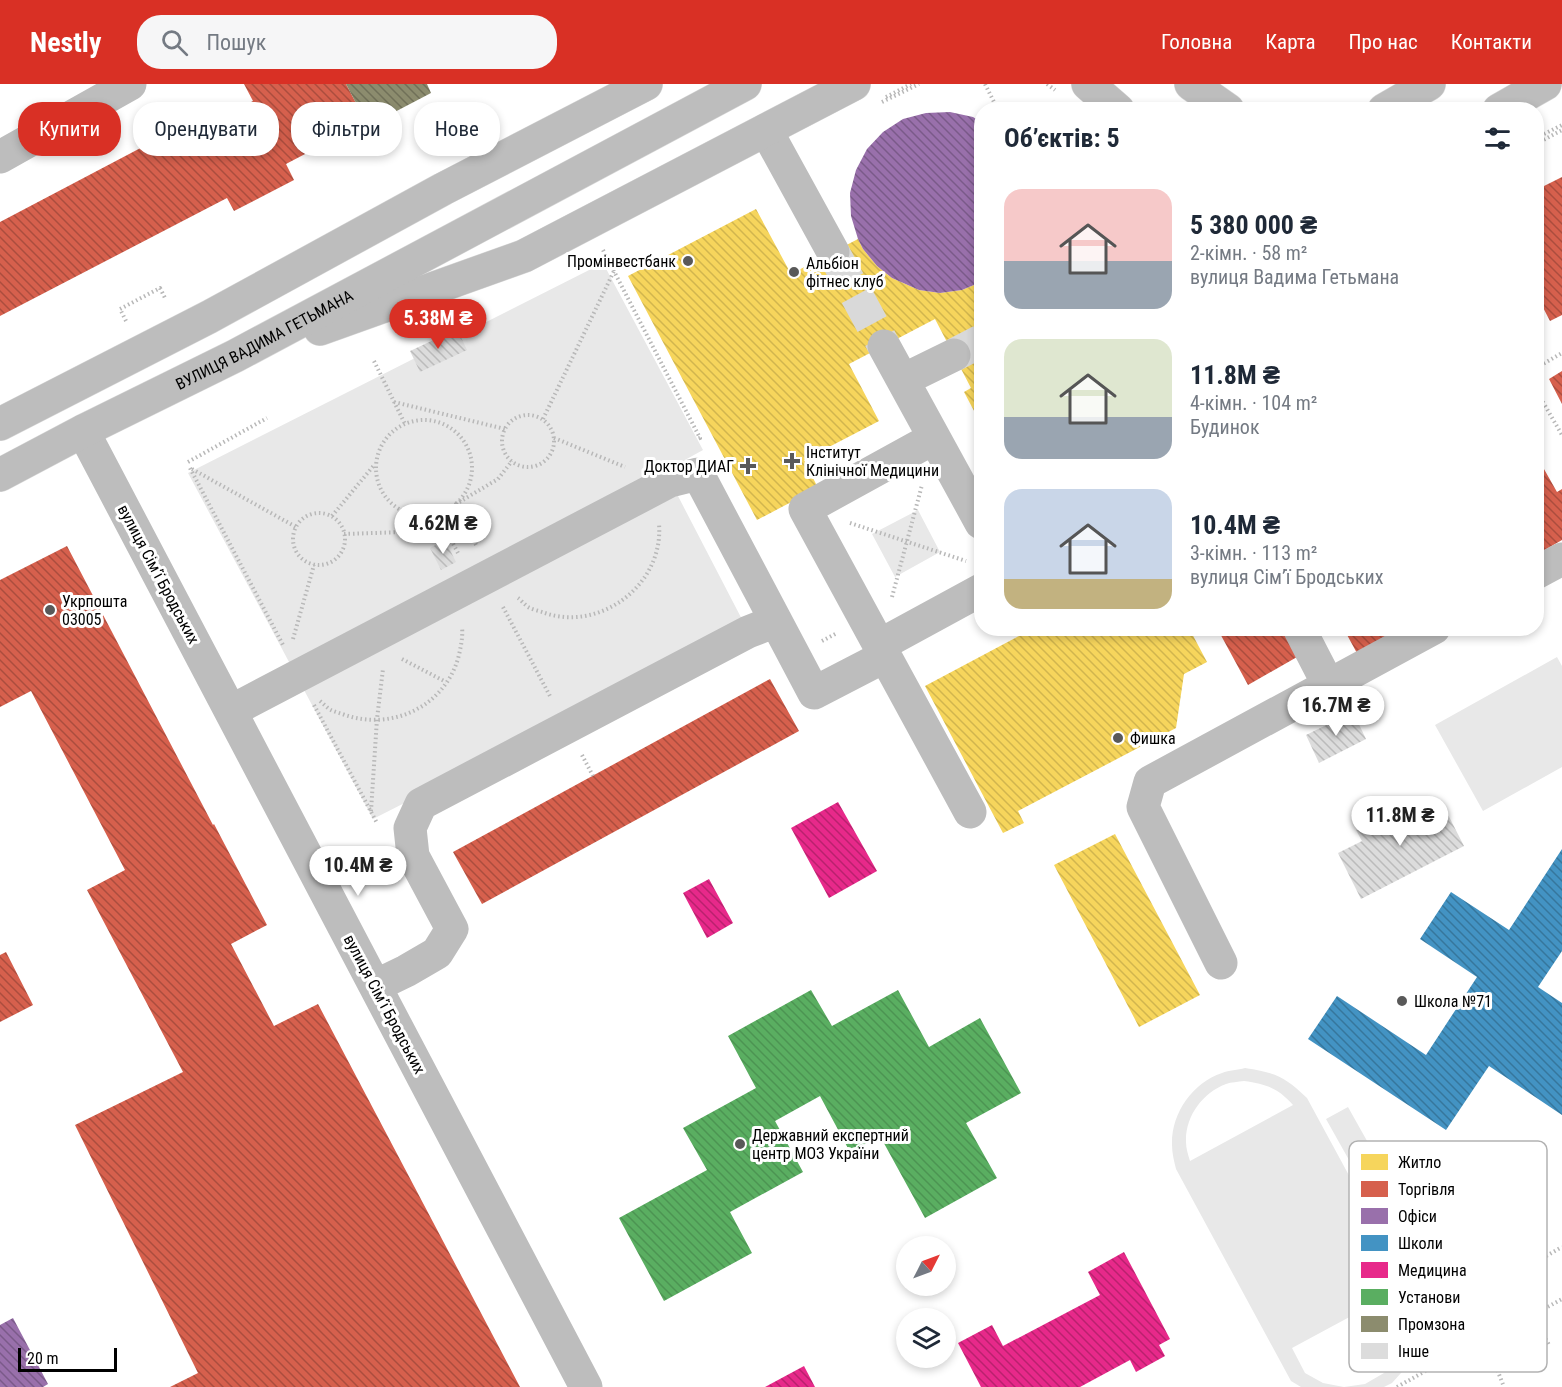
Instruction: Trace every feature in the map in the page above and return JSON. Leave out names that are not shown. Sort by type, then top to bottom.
[{"type":"main road","points":[[0,157],[130,84]]},
{"type":"main road","points":[[0,424],[646,84]]},
{"type":"main road","points":[[235,356],[331,325],[524,256],[854,84]]},
{"type":"main road","points":[[1088,84],[1109,102]]},
{"type":"main road","points":[[1191,84],[1217,102]]},
{"type":"main road","points":[[1398,102],[1429,84]]},
{"type":"main road","points":[[1513,102],[1545,84]]},
{"type":"main road","name":"ВУЛИЦЯ ВАДИМА ГЕТЬМАНА","points":[[0,475],[84,430],[235,356],[731,91]]},
{"type":"main road","points":[[766,130],[833,252]]},
{"type":"main road","points":[[884,346],[974,511]]},
{"type":"main road","points":[[903,380],[954,355]]},
{"type":"main road","name":"вулиця Сімʼї Бродських","points":[[84,430],[586,1387]]},
{"type":"main road","points":[[934,438],[805,509],[875,654],[970,812]]},
{"type":"main road","points":[[231,711],[670,481],[698,474],[814,693],[875,654],[974,578]]},
{"type":"main road","points":[[375,986],[437,953],[453,929],[413,856],[410,828],[421,804],[748,632],[776,621]]},
{"type":"main road","points":[[1303,636],[1329,686]]},
{"type":"main road","points":[[1221,963],[1143,807],[1150,782],[1420,636]]},
{"type":"path","points":[[984,84],[994,102]]},
{"type":"path","points":[[1544,134],[1562,125]]},
{"type":"path","points":[[1544,140],[1562,130]]},
{"type":"path","points":[[609,260],[700,438],[691,443]]},
{"type":"path","points":[[543,419],[614,270]]},
{"type":"path","points":[[126,321],[120,309],[160,288],[166,300]]},
{"type":"path","points":[[1544,363],[1562,353]]},
{"type":"path","points":[[374,361],[405,424]]},
{"type":"path","points":[[394,402],[505,429]]},
{"type":"path","points":[[1544,404],[1562,435]]},
{"type":"path","points":[[526,415],[543,419],[548,424],[554,438],[554,446],[550,455],[544,461],[528,467],[512,461],[502,446],[502,437],[510,422],[526,415]]},
{"type":"path","points":[[188,462],[267,418]]},
{"type":"path","points":[[438,514],[422,517],[407,513],[393,505],[383,494],[377,479],[376,463],[379,450],[394,430],[420,420],[434,421],[449,426],[460,437],[468,449],[472,464],[471,479],[466,493],[456,504]]},
{"type":"path","points":[[513,594],[529,607],[557,617],[586,617],[614,607],[637,589],[653,564],[660,536],[657,508],[637,472],[554,438]]},
{"type":"path","points":[[875,654],[934,438]]},
{"type":"path","points":[[344,534],[404,532],[448,510],[498,479],[512,461]]},
{"type":"path","points":[[332,516],[376,463]]},
{"type":"path","points":[[296,527],[190,468],[381,830]]},
{"type":"path","points":[[456,504],[477,546]]},
{"type":"path","points":[[805,509],[907,542],[974,575]]},
{"type":"path","points":[[438,514],[459,555]]},
{"type":"path","points":[[308,515],[332,516],[342,527],[344,534],[345,542],[342,551],[330,562],[314,565],[300,557],[295,550],[293,535],[301,520],[308,515]]},
{"type":"path","points":[[298,674],[314,565]]},
{"type":"path","points":[[501,603],[516,636]]},
{"type":"path","points":[[298,674],[332,710],[359,720],[389,720],[417,710],[440,691],[456,666],[463,638],[461,620]]},
{"type":"path","points":[[396,656],[446,682]]},
{"type":"path","points":[[371,813],[377,719],[384,662]]},
{"type":"path","points":[[1547,1256],[1562,1247]]},
{"type":"path","points":[[1547,1307],[1562,1299]]},
{"type":"path","points":[[1547,1341],[1549,1345]]},
{"type":"path","points":[[1397,1387],[1424,1372]]},
{"type":"path","points":[[1498,1372],[1504,1387]]},
{"type":"shaded area","points":[[603,263],[703,450],[665,471],[747,629],[373,819],[188,473]]},
{"type":"shaded area","points":[[918,510],[940,552],[895,577],[872,534]]},
{"type":"shaded area","points":[[1557,657],[1562,666],[1562,767],[1483,811],[1435,725]]},
{"type":"shaded area","points":[[1245,1068],[1279,1077],[1292,1085],[1307,1098],[1349,1175],[1349,1317],[1292,1348],[1305,1373],[1323,1383],[1344,1387],[1301,1387],[1291,1381],[1176,1169],[1172,1151],[1173,1133],[1179,1111],[1201,1084],[1225,1072]],"holes":[[[1244,1081],[1271,1088],[1293,1105],[1190,1161],[1186,1147],[1188,1124],[1197,1107],[1209,1093],[1228,1083]]]},
{"type":"shaded area","points":[[1348,1107],[1367,1141],[1349,1141],[1349,1160],[1326,1119]]},
{"type":"shaded area","points":[[1385,1372],[1402,1372],[1392,1383],[1384,1387],[1344,1387],[1365,1384]]},
{"type":"building: Житло","points":[[756,209],[791,274],[858,239],[877,266],[892,278],[919,290],[940,293],[962,290],[974,285],[974,411],[964,392],[971,388],[935,319],[849,364],[879,421],[804,460],[818,488],[757,520],[628,276]]},
{"type":"building: Житло","points":[[1019,636],[1193,636],[1207,662],[1184,674],[1176,728],[1018,811],[1024,823],[1003,833],[925,686]]},
{"type":"building: Житло","points":[[1115,834],[1200,995],[1139,1027],[1054,865]]},
{"type":"building: Торгівля","points":[[244,84],[346,84],[355,102],[291,102],[291,156],[301,156],[286,164],[294,180],[234,211],[227,198],[0,316],[0,222],[133,152],[133,156],[279,156],[279,102],[251,102],[253,101]]},
{"type":"building: Торгівля","points":[[1562,177],[1562,315],[1550,321],[1544,309],[1544,186]]},
{"type":"building: Торгівля","points":[[1562,371],[1562,404],[1549,379]]},
{"type":"building: Торгівля","points":[[1544,469],[1557,492],[1562,489],[1562,540],[1544,550]]},
{"type":"building: Торгівля","points":[[67,546],[267,925],[231,944],[274,1026],[318,1004],[520,1387],[170,1387],[198,1373],[75,1125],[183,1072],[87,890],[125,870],[31,691],[0,707],[0,580]]},
{"type":"building: Торгівля","points":[[1221,636],[1286,636],[1297,657],[1248,685]]},
{"type":"building: Торгівля","points":[[1348,636],[1391,636],[1358,655]]},
{"type":"building: Торгівля","points":[[770,679],[799,731],[482,904],[453,852]]},
{"type":"building: Торгівля","points":[[6,952],[33,1005],[0,1022],[0,955]]},
{"type":"building: Офіси","points":[[950,112],[974,118],[974,285],[962,290],[940,293],[919,290],[892,278],[877,266],[863,249],[851,216],[850,193],[856,170],[867,149],[883,132],[903,119],[926,113]]},
{"type":"building: Офіси","points":[[13,1318],[48,1384],[43,1387],[0,1387],[0,1325]]},
{"type":"building: Школи","points":[[1562,849],[1562,951],[1538,987],[1562,1003],[1562,1115],[1489,1066],[1446,1130],[1308,1039],[1337,996],[1426,1055],[1477,977],[1420,939],[1451,892],[1509,930]]},
{"type":"building: Медицина","points":[[838,802],[877,871],[829,898],[791,828]]},
{"type":"building: Медицина","points":[[709,879],[733,923],[707,938],[683,893]]},
{"type":"building: Медицина","points":[[1124,1252],[1170,1339],[1159,1345],[1165,1356],[1136,1372],[1130,1360],[1080,1387],[981,1387],[958,1343],[992,1325],[1003,1346],[1100,1295],[1088,1272]]},
{"type":"building: Медицина","points":[[804,1366],[815,1387],[765,1387]]},
{"type":"building: Установи","name":"Державний експертний центр МОЗ України","points":[[811,990],[832,1026],[898,990],[929,1047],[980,1018],[1021,1093],[966,1123],[997,1178],[925,1218],[880,1136],[850,1152],[820,1096],[775,1121],[803,1172],[730,1212],[752,1253],[664,1301],[619,1218],[707,1170],[683,1128],[756,1088],[728,1036]]},
{"type":"building: Промзона","points":[[346,84],[427,84],[431,93],[402,108],[402,102],[355,102]]},
{"type":"building: Інше","points":[[457,329],[467,350],[420,372],[410,351]]},
{"type":"building: Інше","points":[[445,540],[456,562],[441,570],[430,548]]},
{"type":"building: Інше","points":[[1353,712],[1366,739],[1319,763],[1306,735]]},
{"type":"building: Інше","points":[[1416,799],[1422,810],[1441,801],[1464,846],[1361,899],[1338,853],[1362,841],[1356,830],[1380,818],[1385,829],[1402,821],[1396,810]]},
{"type":"tunnel","points":[[833,252],[884,346]]},
{"type":"tunnel","points":[[954,355],[974,345]]},
{"type":"place","name":"Промінвестбанк","points":[[688,261]]},
{"type":"place","name":"Альбіон фітнес клуб","points":[[794,272]]},
{"type":"place","name":"Інститут Клінічної Медицини","points":[[792,461]]},
{"type":"place","name":"Доктор ДИАГ","points":[[748,466]]},
{"type":"place","name":"Укрпошта 03005","points":[[50,610]]},
{"type":"place","name":"Фишка","points":[[1118,738]]},
{"type":"place","name":"Школа №71","points":[[1402,1001]]},
{"type":"place","name":"Державний експертний центр МОЗ України","points":[[740,1144]]}]
